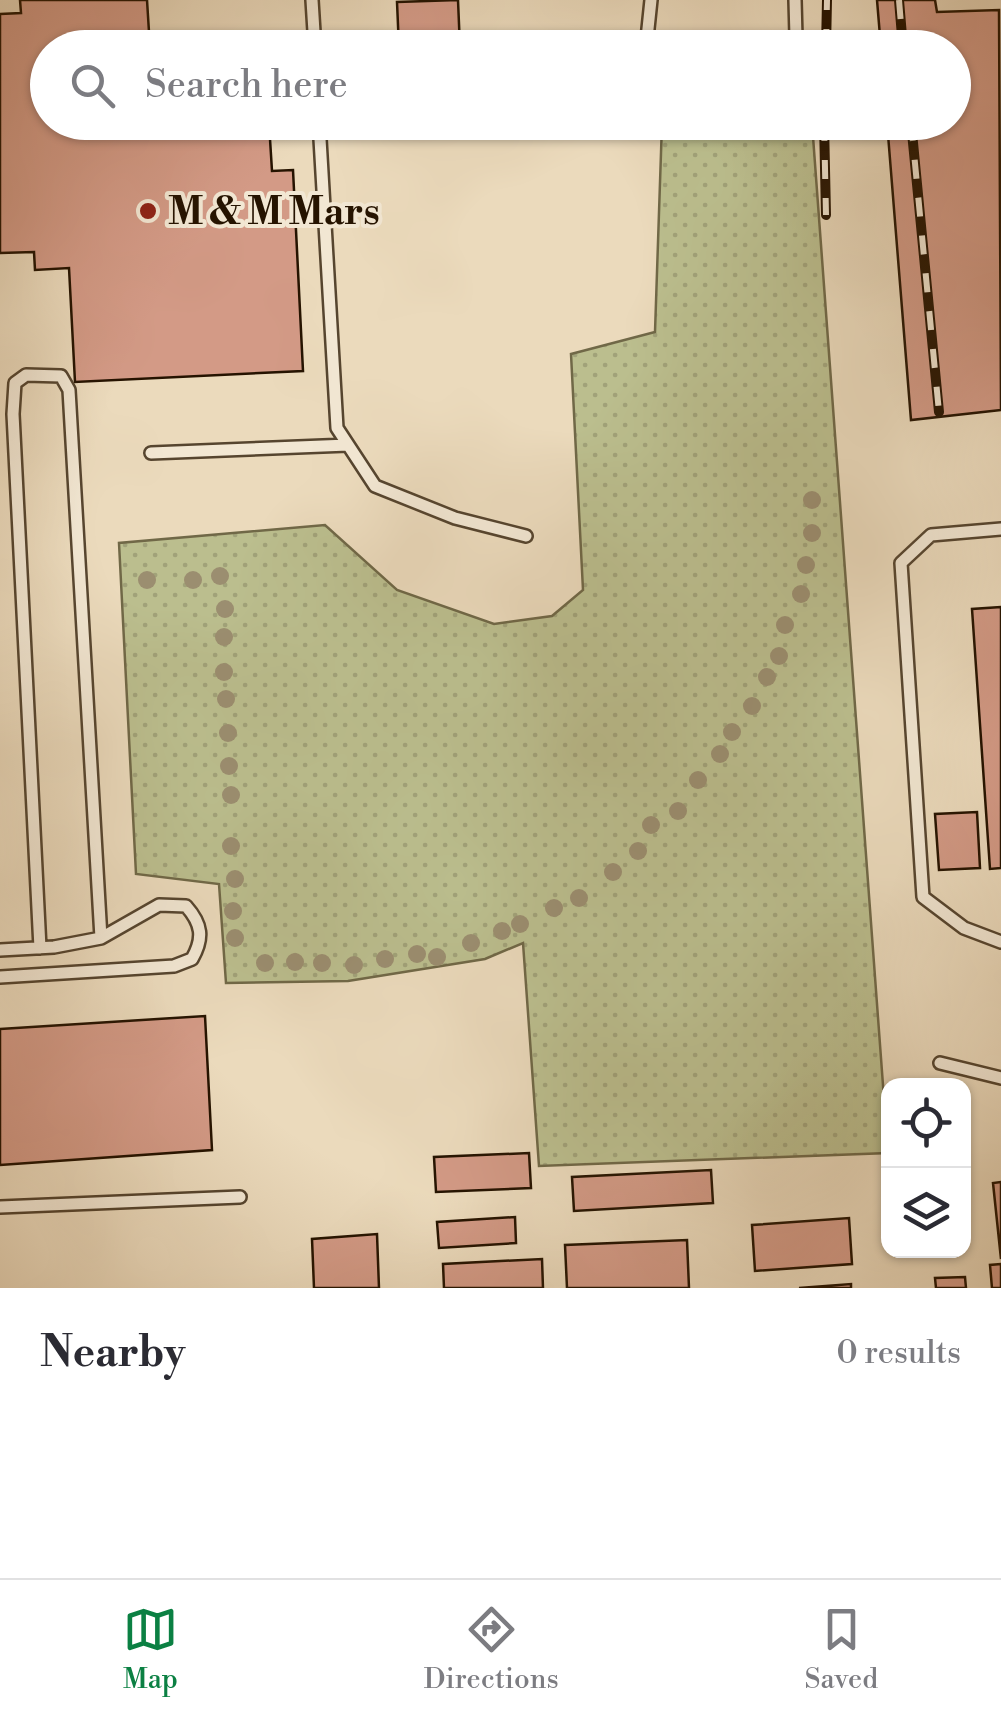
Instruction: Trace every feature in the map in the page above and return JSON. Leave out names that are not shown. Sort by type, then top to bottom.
[{"type":"lane","points":[[312,0],[313,30]]},
{"type":"lane","points":[[648,30],[651,0]]},
{"type":"lane","points":[[795,0],[796,30]]},
{"type":"lane","points":[[320,140],[337,428],[375,486],[455,518],[526,536]]},
{"type":"lane","points":[[40,948],[13,414],[15,383],[26,374],[60,376],[69,390],[101,938]]},
{"type":"lane","points":[[152,453],[348,445]]},
{"type":"lane","points":[[1001,529],[931,535],[901,562],[923,897],[964,928],[1001,942]]},
{"type":"lane","points":[[0,950],[101,938],[159,905],[186,906],[198,919],[202,942],[192,959],[174,966],[0,977]]},
{"type":"lane","points":[[940,1063],[1001,1078]]},
{"type":"lane","points":[[0,1207],[240,1196]]},
{"type":"green space","points":[[661,140],[813,140],[882,1078],[881,1153],[539,1166],[523,943],[485,959],[348,981],[226,983],[219,884],[136,874],[119,543],[325,525],[397,590],[494,624],[552,616],[583,590],[571,354],[655,332]]},
{"type":"building","name":"M & M Mars","points":[[20,0],[147,0],[149,30],[30,30],[30,140],[270,140],[272,171],[293,170],[303,371],[75,382],[69,268],[35,270],[34,252],[0,253],[0,14],[21,13]]},
{"type":"building","points":[[458,0],[459,30],[398,30],[397,2]]},
{"type":"building","points":[[877,0],[935,0],[937,12],[999,10],[1001,410],[911,420],[888,140],[971,140],[971,30],[880,30]]},
{"type":"building","points":[[1001,607],[1001,868],[990,869],[972,609]]},
{"type":"building","points":[[977,812],[980,868],[939,870],[935,814]]},
{"type":"building","points":[[205,1016],[212,1150],[0,1165],[0,1029]]},
{"type":"building","points":[[529,1153],[531,1188],[436,1192],[434,1157]]},
{"type":"building","points":[[711,1170],[713,1203],[574,1211],[572,1177]]},
{"type":"building","points":[[1001,1182],[1001,1259],[993,1183]]},
{"type":"building","points":[[515,1217],[516,1243],[439,1248],[437,1222]]},
{"type":"building","points":[[849,1218],[852,1264],[755,1271],[752,1225]]},
{"type":"building","points":[[377,1234],[379,1288],[314,1288],[312,1239]]},
{"type":"building","points":[[687,1240],[689,1288],[567,1288],[565,1245]]},
{"type":"building","points":[[542,1259],[543,1288],[444,1288],[443,1264]]},
{"type":"building","points":[[1001,1264],[1001,1288],[992,1288],[990,1265]]},
{"type":"building","points":[[965,1277],[966,1288],[936,1288],[935,1278]]},
{"type":"building","points":[[851,1284],[851,1288],[799,1288]]},
{"type":"railway","points":[[826,30],[827,0]]},
{"type":"railway","points":[[899,0],[902,30]]},
{"type":"railway","points":[[824,140],[826,215]]},
{"type":"railway","points":[[913,140],[939,412]]},
{"type":"place","name":"M & M Mars","points":[[148,211]]}]
